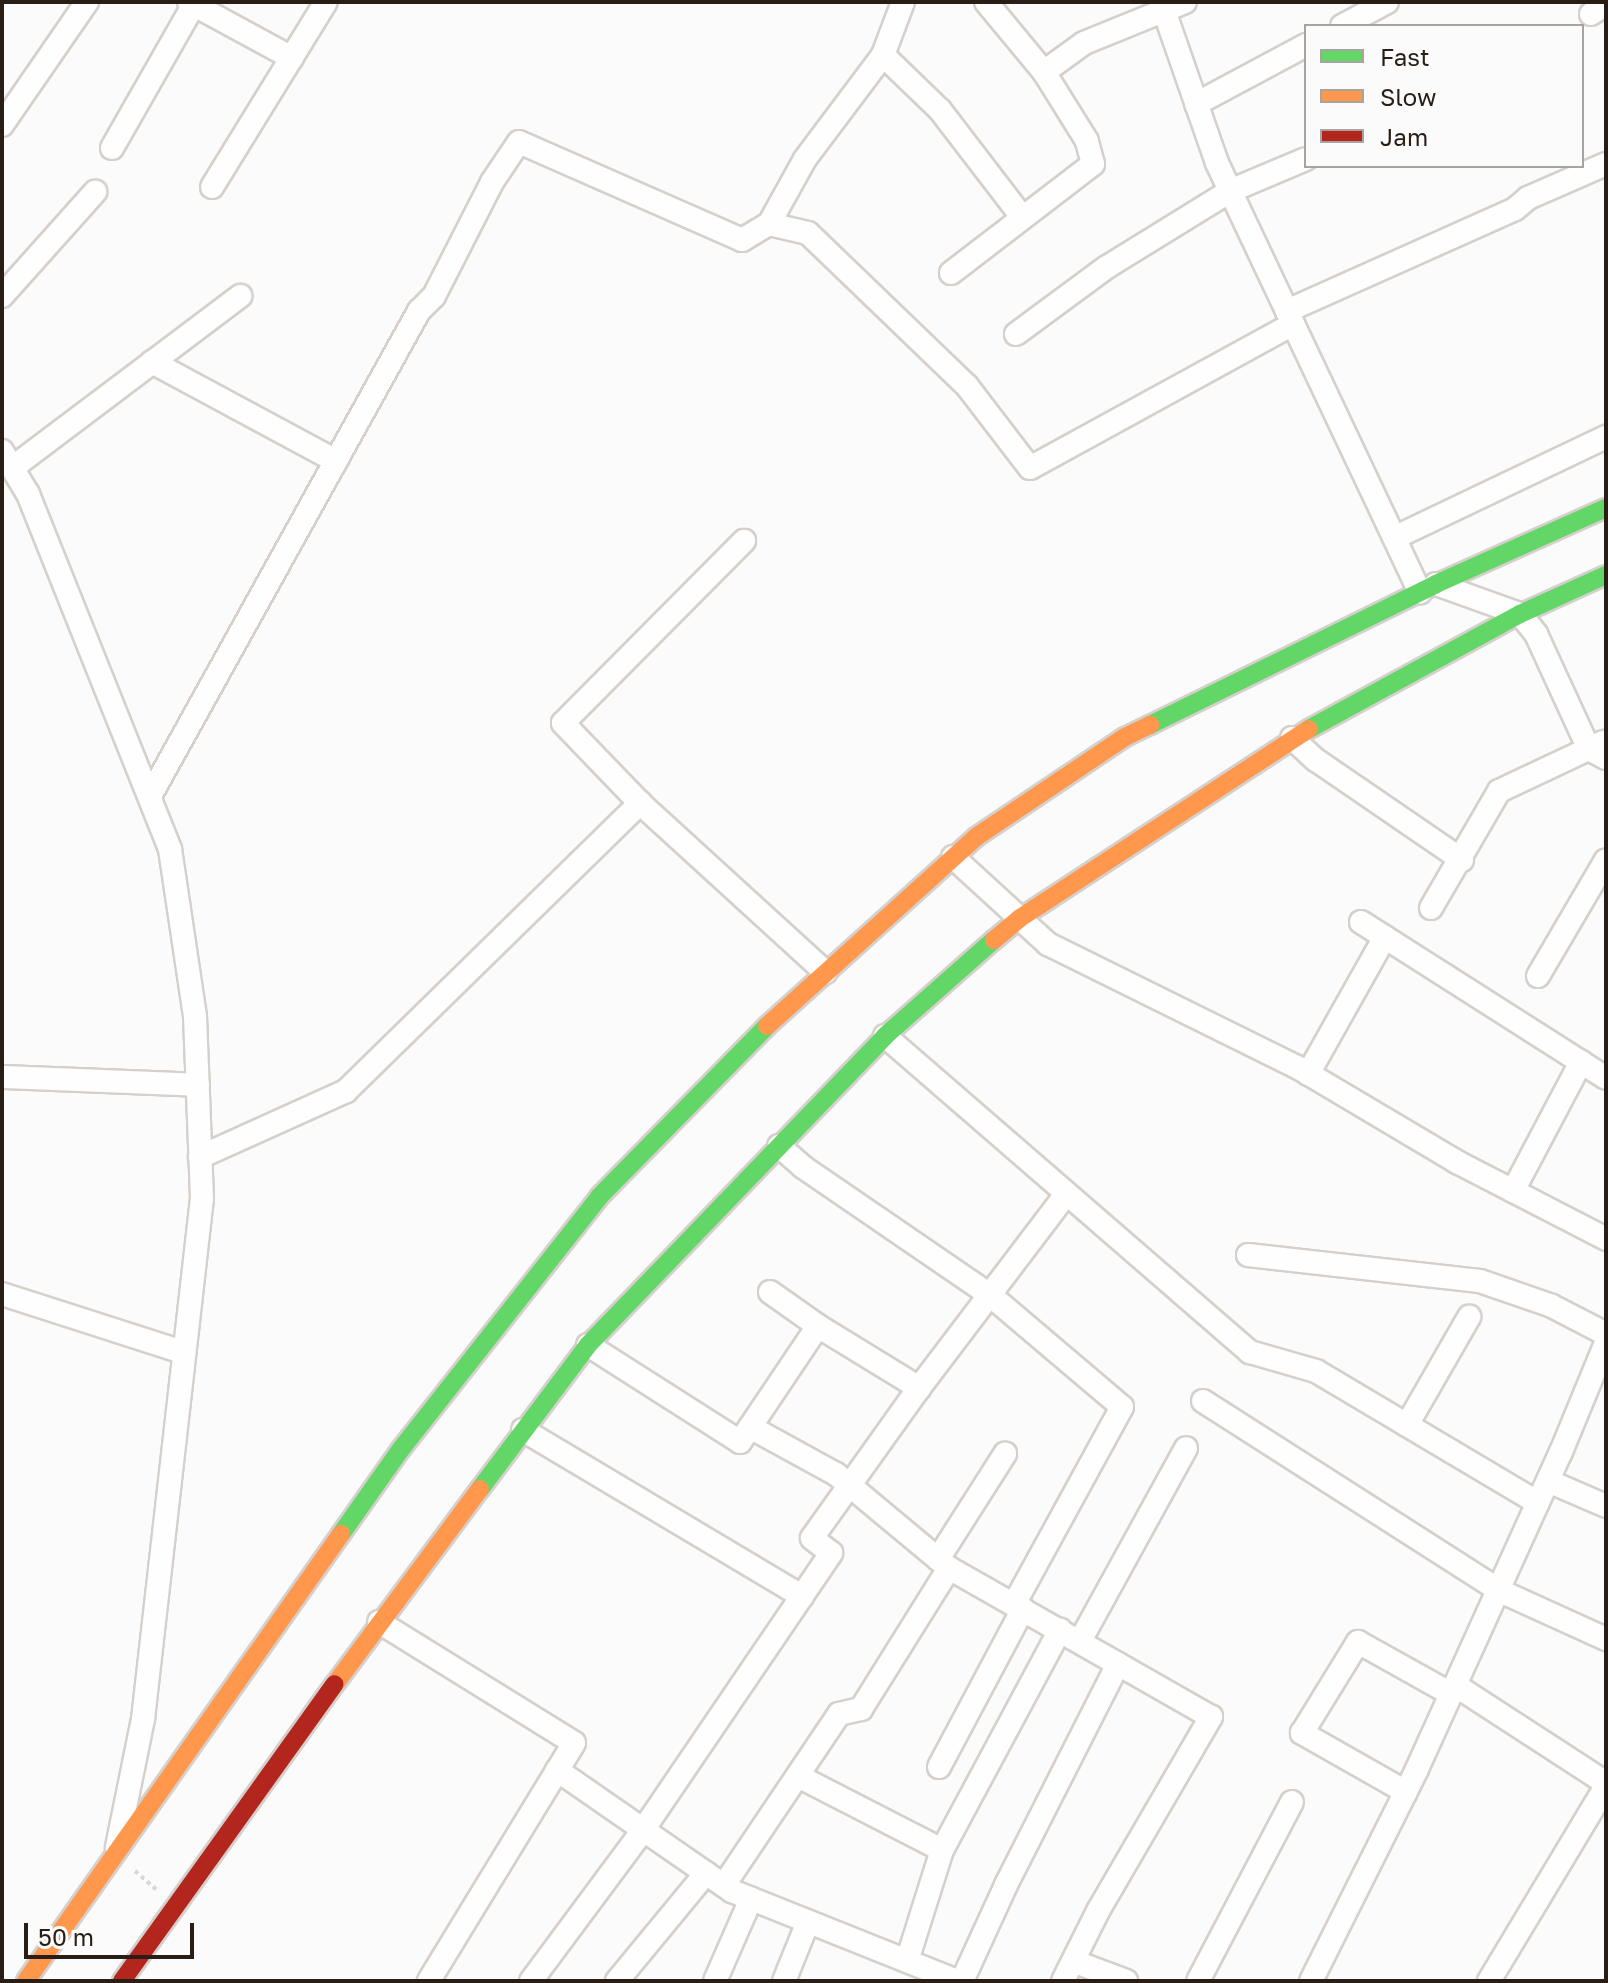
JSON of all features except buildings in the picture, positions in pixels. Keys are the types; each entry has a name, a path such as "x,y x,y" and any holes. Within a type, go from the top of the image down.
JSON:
{"main road":[{"path":"26,1981 401,1449 599,1197 771,1021 976,837 1125,737 1428,588 1606,508"},
{"path":"122,1981 379,1622 588,1345 885,1036 1020,918 1292,738 1520,614 1606,575"}],"street":[{"path":"2,125 87,2"},
{"path":"212,187 326,2"},
{"path":"150,796 419,311 434,296 492,182 519,142 742,240 769,224 805,159 883,55 903,2"},
{"path":"951,273 1093,164 1087,141 1044,72 986,2"},
{"path":"1044,72 1084,43 1162,7 1185,2"},
{"path":"1346,24 1387,2"},
{"path":"112,148 191,3 292,58"},
{"path":"1162,7 1230,191 1396,537 1428,588 1520,614 1536,634 1600,749 1499,791 1462,860 1431,908"},
{"path":"1196,104 1304,46"},
{"path":"883,55 940,110 1022,217"},
{"path":"1016,334 1107,267 1230,191 1304,160"},
{"path":"1293,324 1287,311 1515,209 1528,198 1606,164"},
{"path":"2,296 95,192"},
{"path":"769,224 808,233 967,386 1030,468 1293,324"},
{"path":"116,1854 143,1719 202,1198 195,1016 170,849 40,522 7,460 152,362 240,296"},
{"path":"152,362 336,461"},
{"path":"1396,537 1606,437"},
{"path":"744,541 563,723 640,803 825,972"},
{"path":"1292,738 1316,760 1462,860"},
{"path":"200,1157 346,1091 640,803"},
{"path":"953,857 1048,944 1308,1074 1513,1191 1606,1239"},
{"path":"1538,976 1606,860"},
{"path":"1361,922 1606,1078"},
{"path":"1308,1074 1385,937"},
{"path":"885,1036 1250,1352 1316,1371 1538,1503"},
{"path":"1513,1191 1581,1062"},
{"path":"2,1077 198,1085"},
{"path":"779,1146 803,1167 990,1295 1122,1407 939,1767"},
{"path":"531,1981 643,1830 831,1553 812,1538 919,1388 1066,1194"},
{"path":"1248,1255 1480,1281 1552,1306 1606,1334"},
{"path":"770,1292 818,1326 919,1388"},
{"path":"2,1294 183,1352"},
{"path":"1407,1425 1469,1317"},
{"path":"588,1345 740,1442 818,1326"},
{"path":"1311,1981 1406,1792 1548,1481 1606,1343"},
{"path":"1203,1401 1498,1590 1606,1639"},
{"path":"750,1427 836,1474 944,1564 1211,1717 1068,1971 1126,1981"},
{"path":"523,1430 802,1596"},
{"path":"1080,1641 1186,1448"},
{"path":"617,1981 715,1879 798,1776 839,1714 861,1709 1005,1454"},
{"path":"1548,1481 1606,1506"},
{"path":"379,1622 574,1743 429,1981"},
{"path":"907,1961 942,1850 1060,1630"},
{"path":"1406,1792 1302,1733 1358,1642 1453,1689 1606,1785 1489,1981"},
{"path":"557,1770 715,1879 751,1899 907,1961 929,1976 960,1981 1118,1664"},
{"path":"798,1776 942,1850"},
{"path":"1198,1981 1292,1802"},
{"path":"715,1981 751,1899"},
{"path":"784,1981 808,1922"}],"path":[{"path":"116,1854 177,1907"}],"traffic: fast":[{"path":"1150,725 1436,584 1606,508"},
{"path":"1309,729 1520,614 1606,575"},
{"path":"480,1489 588,1345 885,1036 994,940"},
{"path":"341,1534 401,1449 599,1197 767,1026"}],"traffic: slow":[{"path":"767,1026 976,837 1125,737 1150,725"},
{"path":"994,940 1020,918 1309,729"},
{"path":"335,1684 480,1489"},
{"path":"26,1981 341,1534"}],"traffic: jam":[{"path":"122,1981 335,1684"}]}
